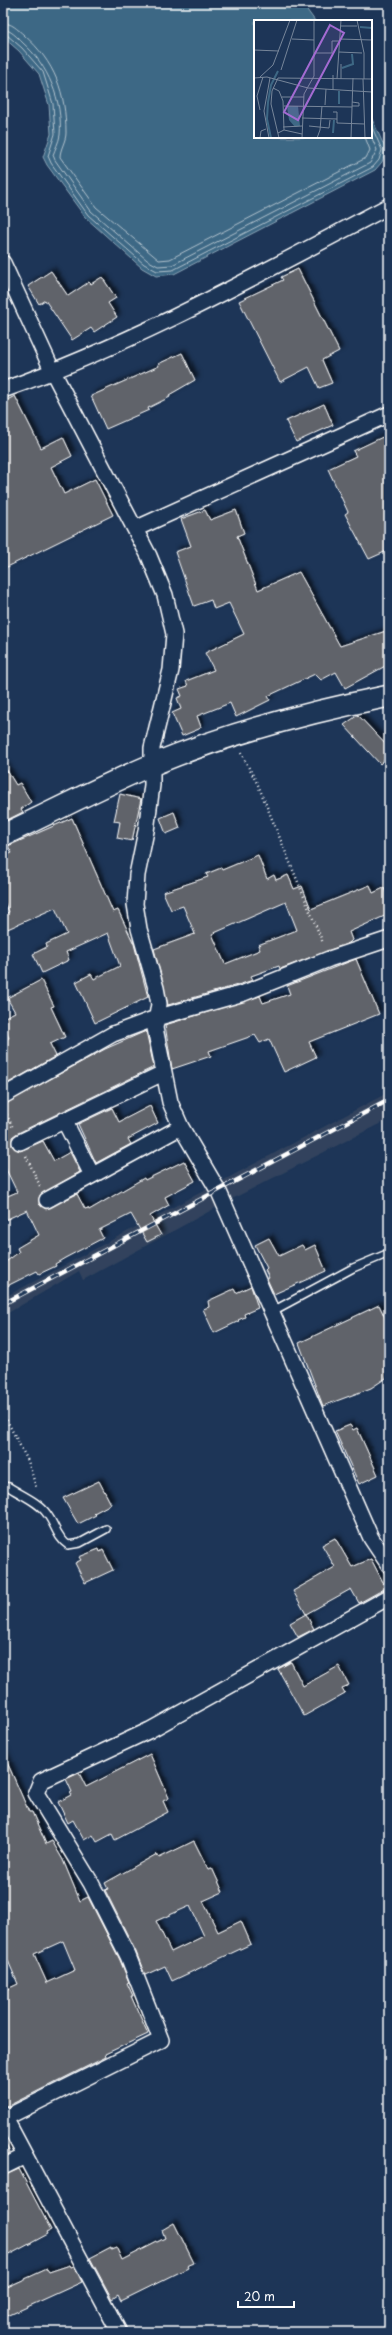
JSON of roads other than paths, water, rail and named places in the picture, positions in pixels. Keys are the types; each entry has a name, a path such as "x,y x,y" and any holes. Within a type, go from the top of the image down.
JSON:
{"street":[{"path":"3,390 53,372 191,310 389,206"},
{"path":"3,263 53,372 149,556 165,595 174,634 171,670 152,748 153,764 146,831 137,875 136,904 139,929 156,988 159,1004 155,1028 163,1074 170,1102 181,1127 219,1192 371,1538 389,1564"},
{"path":"135,530 389,414"},
{"path":"3,835 153,764 231,735 339,706 389,696"},
{"path":"3,1096 113,1034 156,1018 244,993 330,958 389,939"},
{"path":"20,1142 163,1074"},
{"path":"64,1120 92,1175"},
{"path":"47,1200 181,1127"},
{"path":"119,2332 4,2116 161,2040 128,1956 91,1884 36,1793 41,1782 150,1730 389,1598"},
{"path":"3,2167 25,2156"}],"lane":[{"path":"271,1312 352,1268 389,1253"},
{"path":"3,1486 9,1487 40,1507 47,1514 63,1541 68,1545 80,1543 106,1529"}],"water":[{"path":"3,3 302,3 314,20 254,20 254,138 372,138 372,119 386,150 382,162 375,170 174,274 156,276 142,268 85,217 47,165 43,157 51,134 49,105 39,74 19,51 3,37"}],"railway":[{"path":"3,1304 389,1100"}]}
